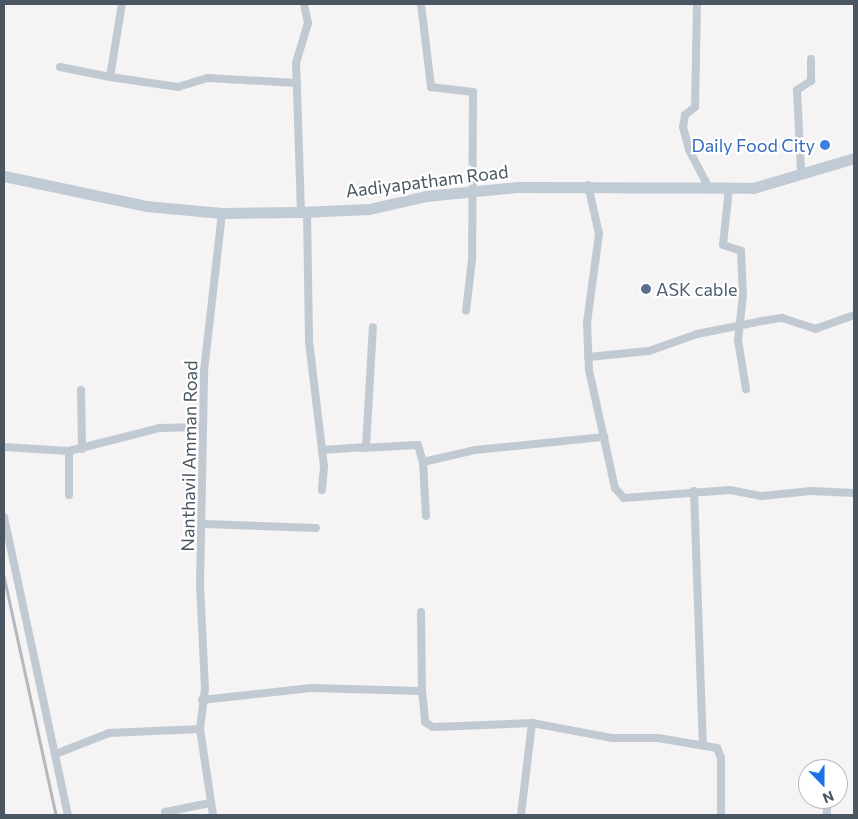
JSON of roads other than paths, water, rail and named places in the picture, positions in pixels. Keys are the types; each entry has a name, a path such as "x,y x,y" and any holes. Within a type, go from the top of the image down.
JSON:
{"street":[{"path":"110,77 122,4"},
{"path":"304,4 308,23 296,63 309,342 322,450 322,490"},
{"path":"421,4 431,87 468,88 473,92 473,190 466,311"},
{"path":"697,4 695,107 685,116 683,128 688,150 709,188"},
{"path":"801,171 797,90 811,81 811,59"},
{"path":"60,67 110,77 178,87 208,78 297,83"},
{"name":"Aadiyapatham Road","path":"4,176 146,206 222,213 304,212 369,209 473,190 588,186 729,188 772,183 801,171 854,158"},
{"path":"588,186 599,234 587,323 588,357 615,488 624,498 694,491 730,490 761,496 811,491 854,494"},
{"path":"729,188 723,245 741,251 739,327 746,389"},
{"name":"Nanthavil Amman Road","path":"213,815 200,728 202,700 203,427 204,371 222,213"},
{"path":"588,357 649,351 739,327 782,318 815,329 854,315"},
{"path":"362,448 366,443 373,327"},
{"path":"81,390 82,449"},
{"path":"4,447 69,451 159,428 203,427"},
{"path":"423,462 475,450 604,438"},
{"path":"322,450 418,445 423,462 426,516"},
{"path":"69,451 69,495"},
{"path":"694,491 703,746"},
{"path":"4,517 58,753 68,815"},
{"path":"203,524 316,528"},
{"path":"421,612 422,691 428,726 532,723 612,738 703,746 720,752 721,815"},
{"path":"202,700 311,688 422,691"},
{"path":"522,815 532,723"},
{"path":"58,753 109,734 200,728"},
{"path":"165,812 210,803"}],"railway":[{"path":"4,576 56,815"}],"place":[{"name":"Daily Food City","path":"825,145"},
{"name":"ASK cable","path":"646,289"}]}
